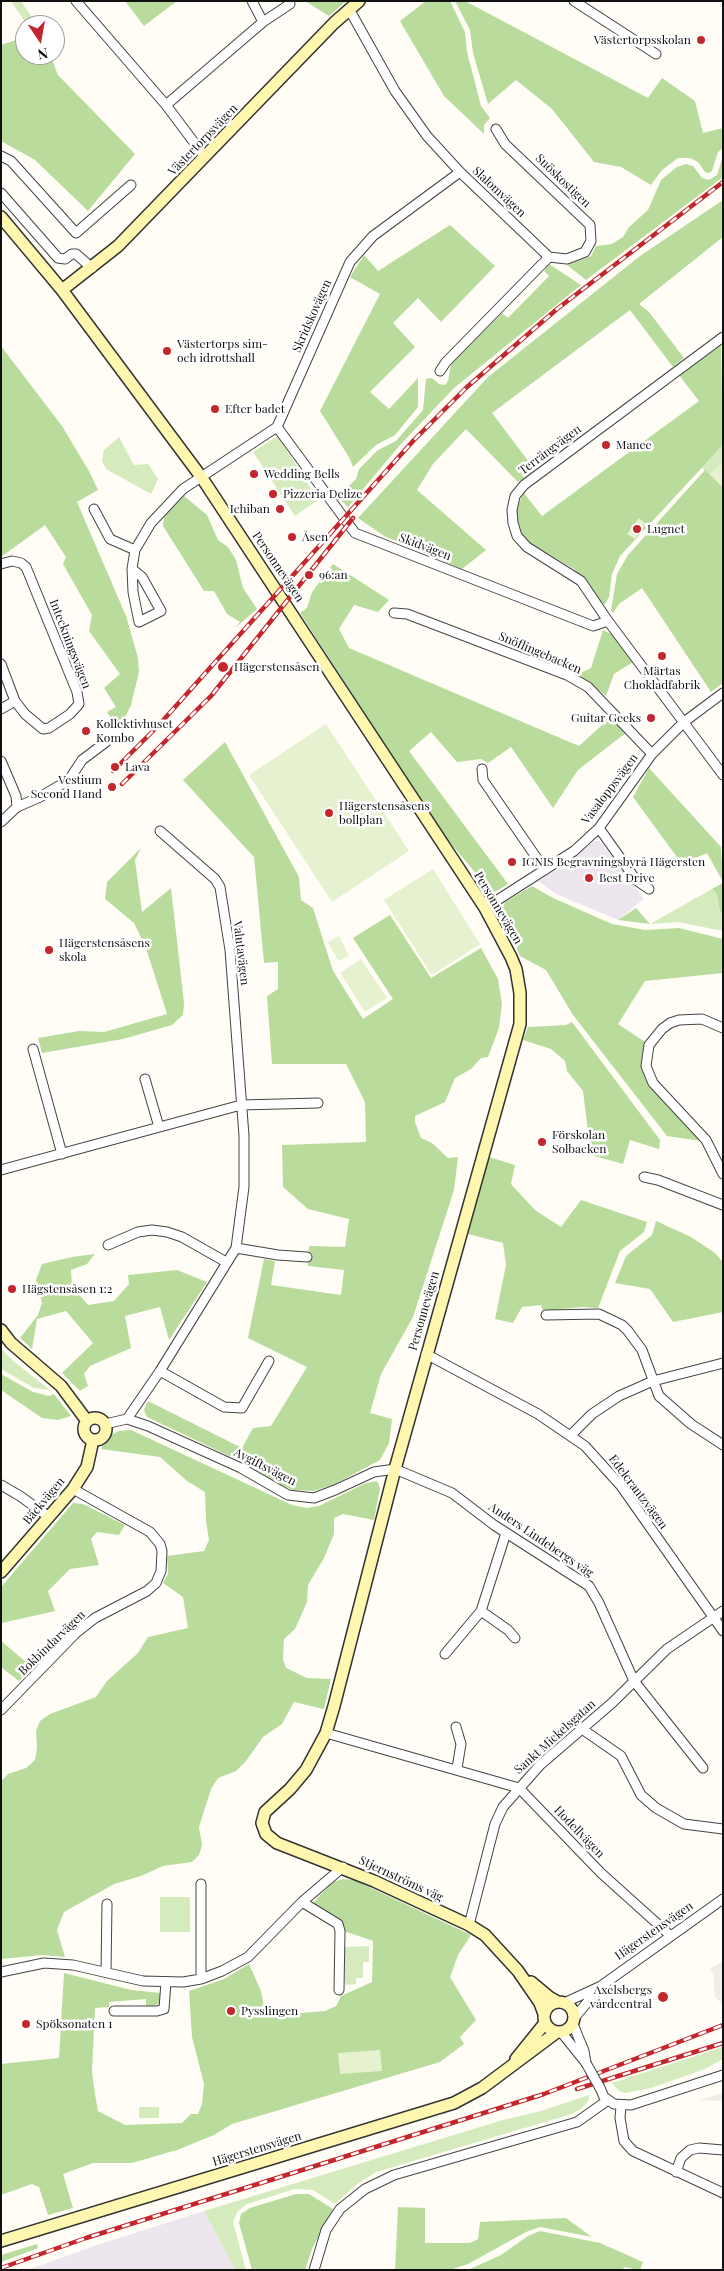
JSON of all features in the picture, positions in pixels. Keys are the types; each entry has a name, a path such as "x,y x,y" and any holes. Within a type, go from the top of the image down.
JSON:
{"street":[{"path":"76,1 166,105 205,157"},
{"path":"252,1 264,22"},
{"name":"Västertorpsvägen","path":"62,290 118,246 358,1"},
{"path":"574,1 656,54"},
{"path":"166,105 264,22 290,4"},
{"name":"Slalomvägen","path":"349,9 395,91 427,136 460,172 550,257"},
{"name":"Snöskostigen","path":"496,129 505,144 590,225 591,242 585,252 567,259 550,257"},
{"path":"1,156 11,161 76,233 131,185"},
{"name":"Skridskovägen","path":"277,427 350,262 373,236 460,172"},
{"path":"1,194 58,258 65,259 72,254 76,254 92,268"},
{"name":"Personnevägen","path":"1,217 62,290 202,478 485,908 516,969 520,994 520,1024 394,1470 326,1733 299,1780 265,1812 262,1828"},
{"path":"440,372 446,362 550,257"},
{"name":"Terrängvägen","path":"723,336 524,485 515,496 512,510 517,536 526,547 581,581 608,622 723,775"},
{"path":"132,569 142,577 161,611 139,622 133,592 132,569 136,550 151,523 183,489 277,427"},
{"name":"Skidvägen","path":"277,427 355,533 593,626 608,622"},
{"path":"94,509 110,539 136,550"},
{"name":"Inteckningsvägen","path":"1,564 12,561 21,563 26,567 79,704 70,714 49,728 38,728 15,701 1,664"},
{"name":"Snöflingebacken","path":"394,613 407,614 567,675 588,687 652,754"},
{"name":"Vasaloppsvägen","path":"485,908 574,850 599,828 652,754 684,722 723,693"},
{"path":"1,709 15,701"},
{"path":"1,822 17,808 69,780 82,760 106,742"},
{"path":"1,761 16,796 17,808"},
{"path":"482,769 484,780 545,870"},
{"path":"599,828 636,880 650,889"},
{"name":"Valutavägen","path":"127,1419 160,1371 236,1248 246,1167 230,950 220,887 215,879 160,831"},
{"path":"723,1028 702,1019 679,1020 670,1024 658,1032 649,1045 646,1066 653,1082 660,1091 706,1140 723,1174"},
{"path":"33,1050 62,1154"},
{"path":"145,1079 160,1127"},
{"path":"1,1170 242,1105 318,1103"},
{"path":"644,1177 658,1180 723,1205"},
{"path":"108,1245 138,1232 152,1230 166,1232 182,1237 226,1262"},
{"path":"236,1248 278,1255 307,1257"},
{"path":"546,1315 599,1314 613,1320 628,1331 646,1359 658,1396 676,1413 723,1445"},
{"path":"1,1330 11,1343 61,1386 87,1421"},
{"name":"Edelcrantzvägen","path":"426,1354 531,1410 571,1435 609,1470 723,1631"},
{"path":"160,1371 224,1407 242,1408 269,1360"},
{"path":"571,1435 601,1407 653,1381 723,1363"},
{"path":"87,1421 96,1418 105,1424 127,1419"},
{"name":"Avgiftsvägen","path":"127,1419 148,1426 241,1468 288,1495 314,1498 374,1472 394,1470"},
{"path":"87,1421 84,1430 86,1436 92,1440 102,1437 106,1431 105,1424"},
{"name":"Bäckvägen","path":"1,1572 73,1489 87,1467 92,1440"},
{"name":"Anders Lindebergs väg","path":"394,1470 452,1493 506,1533 589,1586 599,1603 634,1681 703,1768"},
{"path":"1,1485 49,1517"},
{"name":"Bokbindarvägen","path":"1,1710 76,1633 95,1618 147,1592 156,1583 161,1571 162,1551 160,1544 150,1532 73,1489"},
{"path":"445,1654 481,1611 506,1533"},
{"path":"481,1611 508,1630 515,1638"},
{"name":"Sankt Mickelsgatan","path":"470,1925 497,1816 519,1788 540,1765 582,1729 667,1649 723,1611"},
{"path":"456,1727 461,1744 456,1768"},
{"path":"582,1729 621,1756 641,1795 652,1804 684,1824 723,1829"},
{"name":"Hodellvägen","path":"326,1733 456,1768 519,1788 600,1873 671,1936"},
{"name":"Stjernströms väg","path":"262,1828 277,1843 343,1867 470,1925 494,1943 518,1972 536,1996 545,2019"},
{"path":"1,1972 44,1964 73,1965 143,1981 166,1982 201,1979 222,1971 248,1957 302,1902 343,1867"},
{"path":"201,1884 201,1979"},
{"name":"Hägerstensvägen","path":"561,2002 601,1986 723,1899"},
{"path":"302,1902 338,1924 340,1931 339,1990"},
{"path":"106,1972 107,1904"},
{"name":"Stjernströms väg","path":"518,1972 549,1998 561,2002"},
{"path":"114,2011 158,2011 164,2009 166,1982"},
{"name":"Hägerstensvägen","path":"574,2021 601,1986"},
{"path":"574,2021 569,2030 559,2032 550,2029 545,2019 549,2006 561,2002 572,2009 586,2063"},
{"name":"Hägerstensvägen","path":"512,2064 545,2019"},
{"path":"559,2032 586,2063 608,2100 621,2106 631,2105 723,2075"},
{"name":"Hägerstensvägen","path":"1,2241 433,2110 474,2094 512,2064 527,2056 559,2032"},
{"path":"314,2270 326,2230 340,2209 365,2189 394,2174 577,2122 608,2100"},
{"path":"621,2106 620,2118 624,2140 633,2152 723,2193"},
{"path":"676,2172 682,2158 690,2150 699,2148 723,2150"}],"shaded area":[{"path":"594,841 600,841 644,899 618,920 556,894 538,881 571,861"},
{"path":"723,1961 723,2005 715,1997 713,1974 710,1969"},
{"path":"723,2093 723,2101 699,2100"},
{"path":"204,2211 235,2270 27,2270 100,2244"}],"green space":[{"path":"11,1 21,1 30,15 20,15"},
{"path":"125,1 177,1 144,26"},
{"path":"305,1 346,1 329,16"},
{"path":"426,1 450,1 465,32 467,52 481,106 490,118 484,125 484,134 444,96 400,21"},
{"path":"455,1 465,1 648,98 662,78 695,101 703,133 723,128 723,148 718,152 712,171 709,173 705,172 698,162 690,158 678,158 662,170 651,185 621,167 594,162 552,109 516,80 488,104 473,53 470,30"},
{"path":"15,40 15,65 54,65 58,75 135,154 88,211 35,160 1,141 1,45"},
{"path":"723,156 723,177 586,280 567,265 591,256 596,246 612,244 623,237 629,227 648,210 661,180 677,167 686,164 693,166 702,178 709,180 717,175"},
{"path":"723,200 723,237 639,304 649,312 684,358 673,367 630,310 492,413 535,470 518,482 466,429 433,464 417,490 486,550 462,569 384,536 358,518 488,377 640,256"},
{"path":"450,225 495,266 441,322 418,298 393,323 415,347 370,392 389,409 418,378 418,407 395,435 376,445 353,467 320,411 380,294 350,277 364,255 378,271"},
{"path":"549,264 581,285 454,388 400,445 348,507 338,497 356,479 359,469 378,450 396,441 423,410 426,379 432,378 439,384 445,385 448,381 451,364 502,313 508,318 549,276 544,271"},
{"path":"721,342 723,445 620,556 612,574 609,597 605,604 603,604 574,569 530,543 524,537 519,529 516,515 517,506 524,493 542,516 699,401 679,375"},
{"path":"1,346 62,426 98,490 77,502 126,616 138,658 139,672 131,705 123,721 116,727 107,712 116,707 104,688 120,674 89,631 92,615 63,564 66,557 45,525 1,557"},
{"path":"278,436 318,500 295,516 253,452"},
{"path":"119,437 134,465 148,464 158,479 151,494 106,469 102,461 104,450"},
{"path":"723,445 723,488 702,468"},
{"path":"723,462 723,487 710,474"},
{"path":"705,470 723,488 723,683 711,692 642,588 619,604 613,613 611,610 617,574 628,555"},
{"path":"184,496 207,515 218,540 228,547 236,560 243,588 257,609 235,628 240,622 227,614 214,591 204,591 163,526 164,517"},
{"name":"Lugnet","path":"639,518 646,524 635,539 627,534"},
{"path":"333,564 389,600 378,612 354,605 339,629 349,648 579,746 611,717 627,732 578,770 553,808 511,747 488,763 481,759 457,762 431,732 409,751 508,884 495,892 488,888 443,834 300,613 307,608 312,592"},
{"path":"603,630 611,634 633,662 614,674 606,696 576,675 591,668"},
{"name":"Hägerstensåsens bollplan","path":"326,724 409,851 332,902 249,775"},
{"path":"225,742 299,877 301,900 313,908 333,971 363,1019 393,999 353,938 390,915 431,978 481,948 498,979 502,1004 499,1028 488,1057 481,1058 471,1069 455,1078 445,1102 415,1116 415,1122 421,1138 432,1143 448,1158 458,1157 454,1190 413,1317 381,1374 370,1413 392,1419 389,1443 380,1460 333,1485 313,1491 293,1490 278,1484 244,1463 147,1417 144,1410 148,1401 242,1448 253,1428 271,1426 307,1367 248,1338 264,1259 275,1261 271,1285 341,1295 344,1270 308,1266 309,1246 345,1247 349,1219 308,1209 283,1187 282,1145 366,1142 365,1102 346,1064 272,1064 267,996 278,989 278,962 264,963 254,857 183,780"},
{"path":"649,768 721,847 723,882 707,853 682,864 633,797"},
{"path":"141,848 135,860 142,912 171,888 184,1003 183,1015 172,1025 123,1039 42,1053 38,1038 79,1031 104,1032 167,1014 146,948 134,923 105,899 107,882"},
{"path":"433,869 480,944 432,975 384,900"},
{"path":"723,883 723,915 720,912 717,894 712,889"},
{"path":"532,886 553,898 612,924 645,930 679,928 723,939 723,973 645,981 618,1024 645,1042 642,1056 643,1067 701,1141 667,1136 573,1015 546,970 520,956 502,913 505,902"},
{"path":"712,889 717,894 720,912 723,915 723,931 678,922 650,924"},
{"path":"636,908 650,924 618,920"},
{"path":"339,936 349,956 338,961 328,942"},
{"path":"361,959 387,998 365,1012 340,973"},
{"path":"572,1022 660,1140 659,1149 630,1140 623,1164 591,1155 583,1091 567,1071 565,1061 551,1049 523,1040 528,1027 566,1025"},
{"path":"489,1157 515,1165 511,1184 535,1210 561,1227 581,1200 647,1222 644,1232 620,1251 598,1308 582,1307 543,1311 541,1305 522,1307 513,1323 495,1319 506,1265 503,1243 468,1234"},
{"path":"656,1221 691,1237 715,1253 723,1262 723,1312 673,1322 650,1289 615,1283 626,1256 652,1235"},
{"path":"95,1254 87,1264 71,1270 72,1286 88,1305 114,1301 129,1284 128,1275 177,1270 207,1282 169,1340 160,1307 125,1316 131,1348 90,1366 84,1374 88,1386 80,1391 62,1373 93,1343 66,1311 37,1319 32,1349 20,1338 38,1315 42,1303 36,1280 42,1264"},
{"path":"1,1348 12,1360 50,1390 34,1388 1,1369"},
{"path":"1,1374 33,1392 49,1396 54,1394 71,1416 58,1420 42,1418 1,1390"},
{"path":"131,1430 292,1505 307,1508 319,1506 366,1483 377,1481 380,1488 374,1520 343,1514 334,1518 334,1534 324,1558 308,1585 307,1602 295,1629 284,1639 283,1659 286,1668 307,1678 331,1679 324,1709 294,1702 282,1724 263,1737 246,1761 236,1771 218,1778 211,1789 199,1827 202,1845 199,1855 192,1862 163,1866 141,1876 114,1884 64,1912 57,1930 65,1957 43,1955 1,1959 1,1781 8,1774 26,1768 35,1760 37,1748 36,1731 40,1721 50,1714 96,1697 107,1681 138,1653 148,1637 188,1628 183,1597 163,1583 168,1574 167,1556 204,1551 209,1540 205,1492 187,1481 160,1457 101,1449 105,1438 119,1431"},
{"path":"73,1503 83,1504 125,1525 119,1535 97,1532 91,1539 99,1565 70,1569 48,1591 55,1611 2,1623 1,1625 1,1587"},
{"path":"1,1641 32,1667 19,1681 1,1667"},
{"path":"343,1879 354,1880 471,1935 458,1955 450,1977 476,2020 460,2037 464,2044 440,2062 232,2124 214,2135 177,2150 132,2163 93,2163 63,2174 73,2208 48,2215 39,2187 32,2184 1,2195 1,2064 59,2058 64,1973 131,1990 161,1993 161,2002 154,2006 146,2006 146,1999 109,2002 109,2007 95,2008 92,2072 95,2094 98,2111 125,2125 182,2123 191,2114 198,2114 202,2104 204,2084 192,2037 189,1991 224,1979 249,1964 261,1991 264,2006 291,2014 325,2011 336,2006 341,1996 372,1982 373,1941 344,1931 312,1904 333,1882"},
{"path":"160,1897 190,1897 190,1932 160,1932"},
{"path":"369,1946 369,1962 363,1962 363,1978 356,1978 356,1984 345,1985 344,1947"},
{"path":"723,2047 723,2059 705,2069 651,2088 625,2093 619,2091 612,2083"},
{"path":"380,2050 382,2071 340,2074 338,2053"},
{"path":"589,2095 589,2100 582,2108 572,2114 376,2172 356,2185 335,2204 313,2190 295,2189 247,2204 237,2212 233,2222 246,2270 235,2270 204,2211 503,2120 541,2111"},
{"path":"139,2107 159,2107 159,2118 139,2118"},
{"path":"296,2194 309,2194 333,2209 312,2249 305,2270 252,2270 239,2223 241,2214 250,2208"},
{"path":"398,2207 425,2208 425,2243 470,2243 478,2239 480,2222 566,2218 592,2237 540,2227 526,2232 468,2264 450,2270 395,2270"},
{"path":"540,2231 600,2243 643,2262 640,2270 624,2267 623,2270 468,2270 501,2255 528,2236"},
{"path":"37,2244 38,2248 1,2262 1,2255"}],"railway":[{"path":"113,771 158,726 414,440 467,387 557,309 723,182"},
{"path":"122,784 211,696 353,518"},
{"path":"1,2268 86,2238 544,2094 723,2025"},
{"path":"577,2089 723,2043"}],"place":[{"name":"Västertorpsskolan","path":"701,40"},
{"name":"Västertorps sim- och idrottshall","path":"167,351"},
{"name":"Efter badet","path":"215,409"},
{"name":"Manee","path":"606,445"},
{"name":"Wedding Bells","path":"254,474"},
{"name":"Pizzeria Delize","path":"273,494"},
{"name":"Ichiban","path":"280,509"},
{"name":"Lugnet","path":"637,529"},
{"name":"Åsen","path":"292,537"},
{"name":"96:an","path":"309,575"},
{"name":"Märtas Chokladfabrik","path":"662,656"},
{"name":"Hägerstensåsen","path":"223,667"},
{"name":"Guitar Geeks","path":"651,718"},
{"name":"Kollektivhuset Kombo","path":"86,731"},
{"name":"Lava","path":"115,767"},
{"name":"Vestium Second Hand","path":"112,787"},
{"name":"Hägerstensåsens bollplan","path":"329,813"},
{"name":"IGNIS Begravningsbyrå Hägersten","path":"512,862"},
{"name":"Best Drive","path":"589,878"},
{"name":"Hägerstensåsens skola","path":"49,950"},
{"name":"Förskolan Solbacken","path":"542,1142"},
{"name":"Hägstensåsen 1:2","path":"12,1289"},
{"name":"Axelsbergs vårdcentral","path":"663,1997"},
{"name":"Pysslingen","path":"231,2011"},
{"name":"Spöksonaten 1","path":"26,2024"}]}
